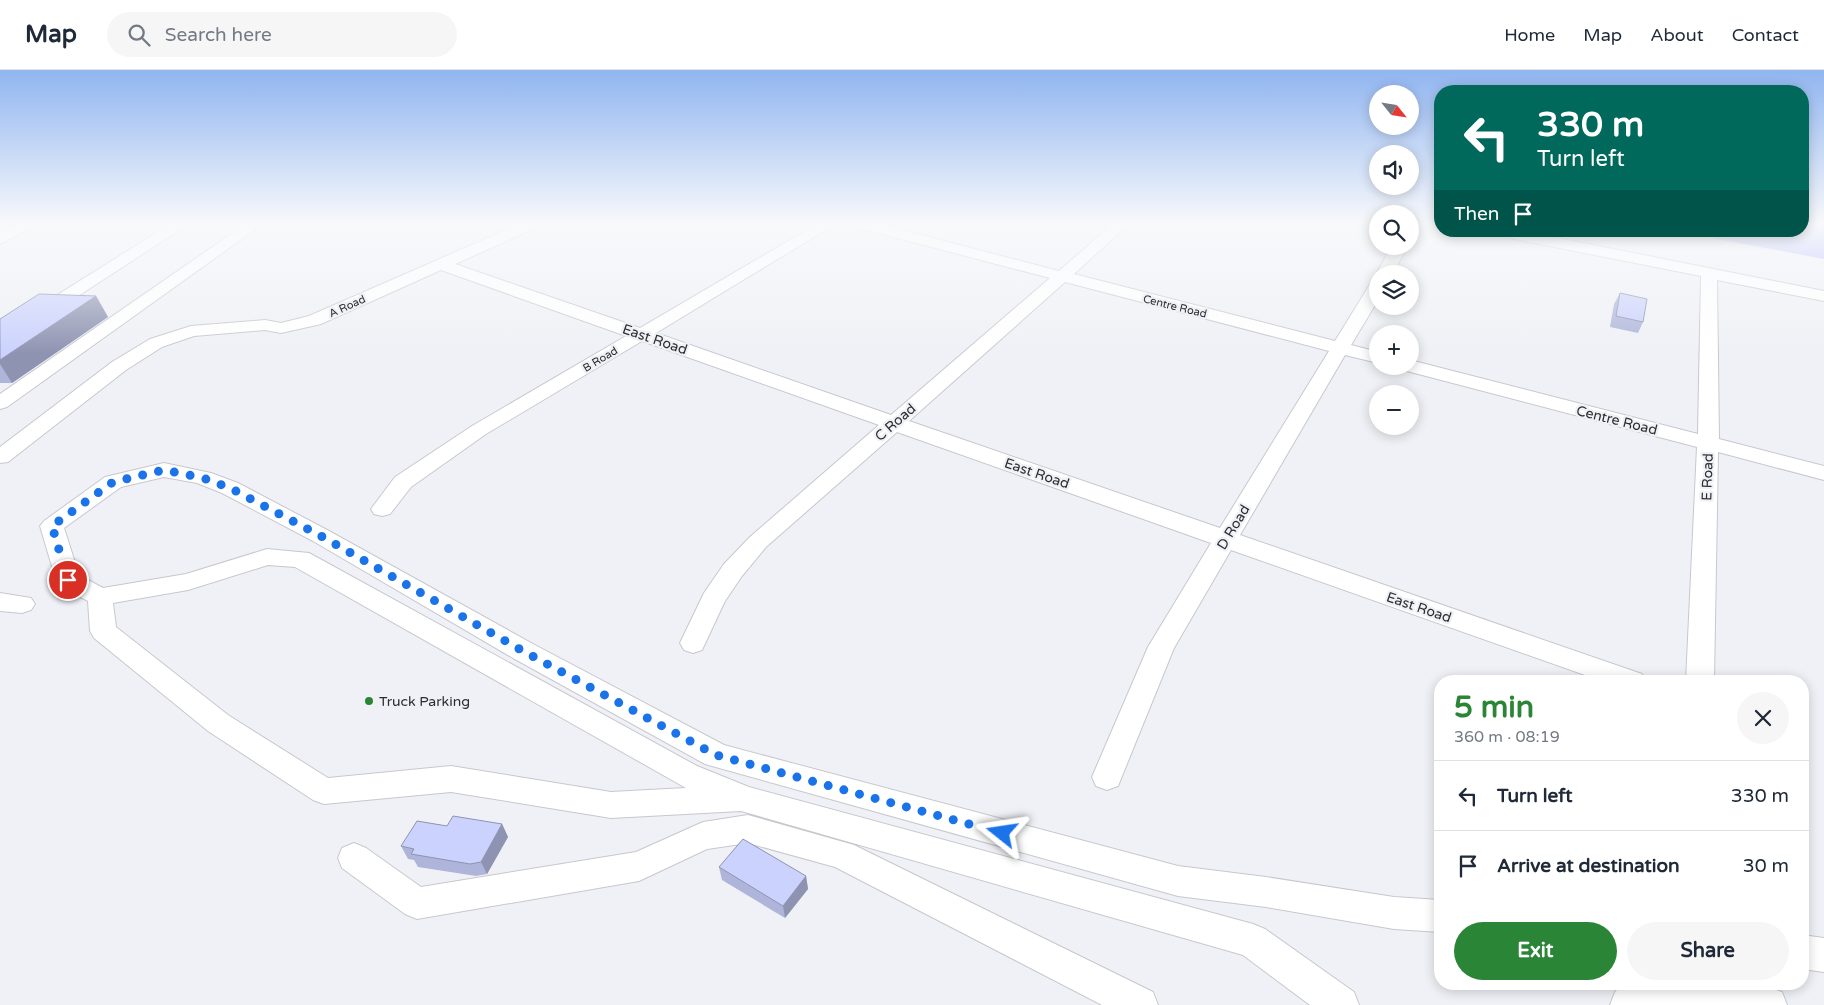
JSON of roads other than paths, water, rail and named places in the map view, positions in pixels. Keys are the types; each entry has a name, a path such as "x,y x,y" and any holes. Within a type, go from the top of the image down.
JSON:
{"lane":[{"path":"0,339 114,267"},
{"path":"0,403 195,267"},
{"name":"A Road","path":"0,457 119,366 156,343 190,331 266,325 280,328 315,320 438,267"},
{"name":"East Road","path":"447,267 1615,675"},
{"name":"B Road","path":"382,509 403,482 439,456 757,267"},
{"name":"Centre Road","path":"1026,267 1369,356"},
{"name":"C Road","path":"693,643 713,599 735,568 758,542 1073,267"},
{"path":"1677,267 1824,296"},
{"name":"E Road","path":"1700,675 1708,443 1709,273"},
{"name":"D Road","path":"1106,778 1161,647 1369,300"},
{"name":"Centre Road","path":"1419,368 1824,473"},
{"path":"1341,1005 1253,941 744,799 686,775 300,559 267,557 188,582 100,596 68,580 52,526 113,482 164,470 203,478 230,488 321,536 523,651 716,755 1178,881 1266,892 1394,913 1434,916"},
{"path":"100,596 103,631 218,723 324,791 451,779 611,805 744,799"},
{"path":"354,858 417,903 639,866 703,836 748,829 842,855 1140,1005"},
{"path":"1809,953 1824,955"},
{"path":"1628,1005 1640,991 1717,992 1769,1005"}],"place":[{"name":"Truck Parking","path":"369,701"}]}
